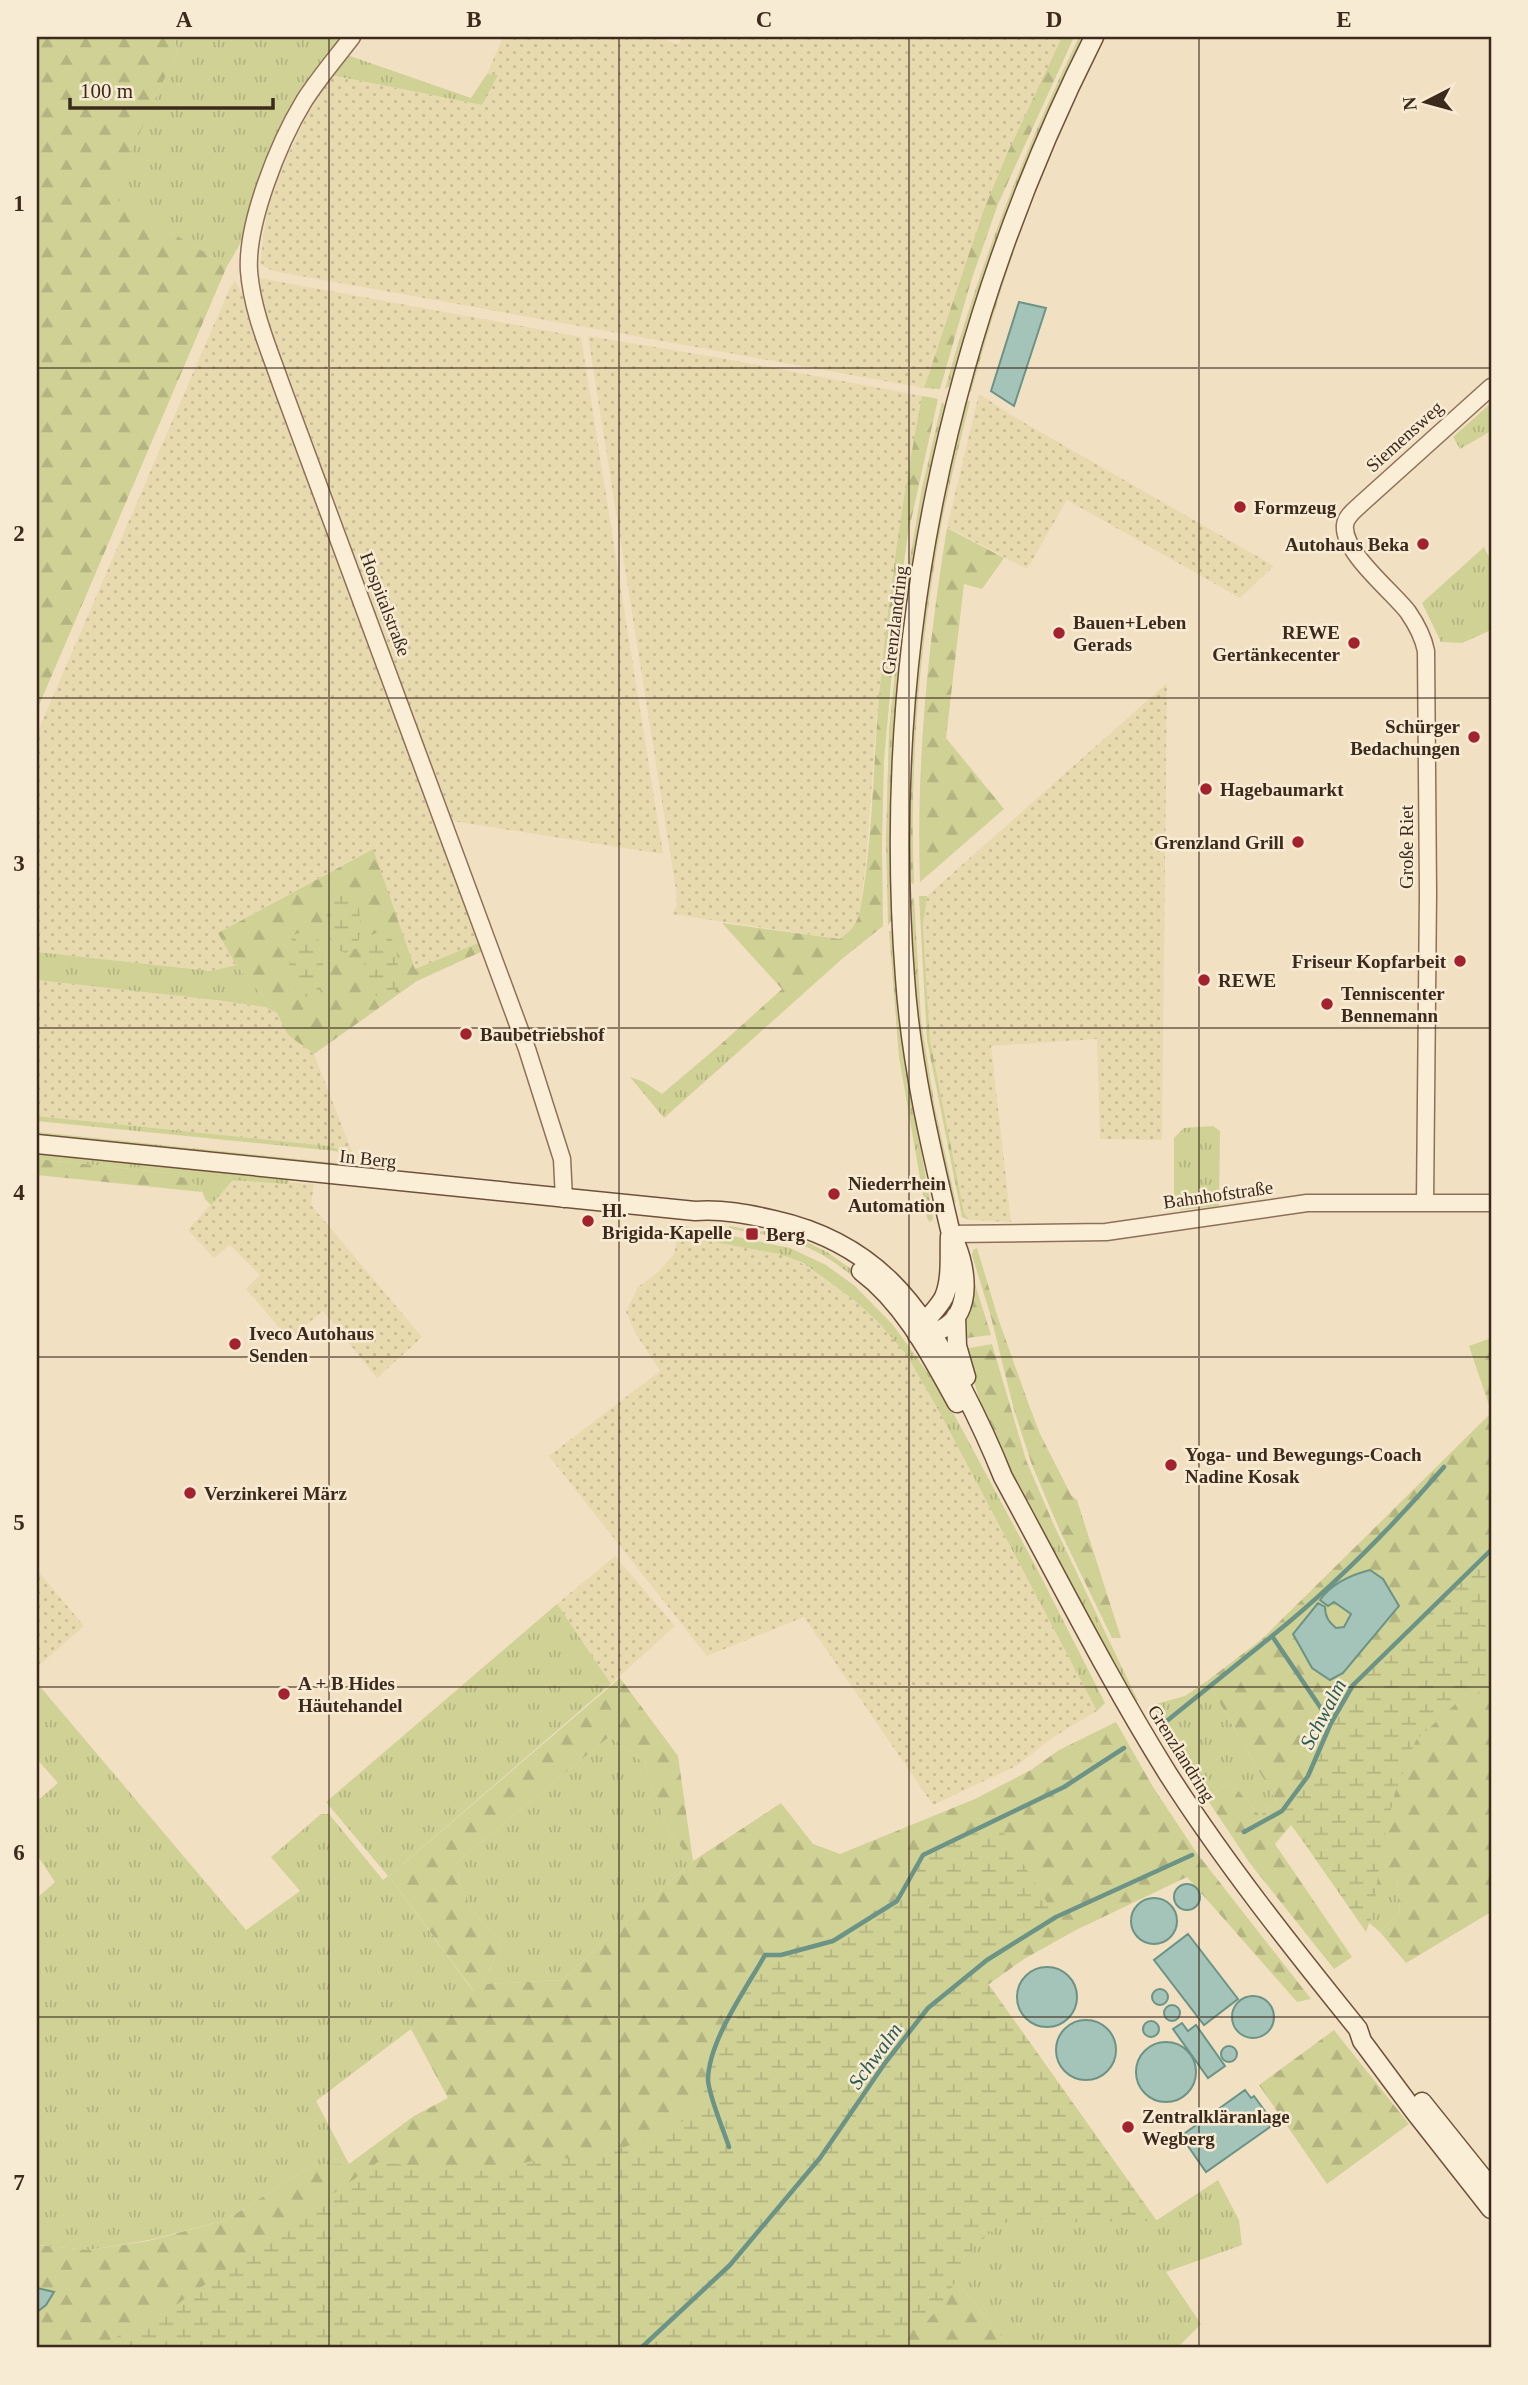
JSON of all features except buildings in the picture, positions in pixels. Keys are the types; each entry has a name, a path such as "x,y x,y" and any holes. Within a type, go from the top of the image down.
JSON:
{"main road":[{"name":"Grenzlandring","path":"925,1329 947,1289 951,1234 914,1064 905,979 900,808 904,729 917,593 944,446 980,314 1031,171 1094,37"},
{"name":"In Berg","path":"37,1143 564,1199 756,1215 803,1226 845,1245 882,1273 909,1300 925,1329"},
{"name":"Grenzlandring","path":"951,1234 958,1247 965,1274 963,1296 956,1316 957,1346 977,1417"},
{"path":"925,1329 950,1324 956,1316"},
{"name":"Grenzlandring","path":"925,1329 977,1417 1003,1477 1167,1773 1253,1898 1358,2029 1362,2041 1491,2209"},
{"name":"Grenzlandring","path":"925,1329 991,1462 1003,1477"},
{"name":"Grenzlandring","path":"1358,2029 1366,2033 1491,2188"}],"street":[{"name":"Hospitalstraße","path":"352,37 304,101 272,170 259,204 249,243 252,290 281,384 527,1049 562,1159 564,1199"},
{"name":"Siemensweg","path":"1347,518 1491,387"},
{"name":"Große Riet","path":"1347,518 1344,528 1351,547 1407,610 1418,627 1426,651 1425,1203"},
{"name":"Bahnhofstraße","path":"951,1234 1106,1232 1307,1203 1491,1203"}],"shaded area":[{"path":"503,37 660,37 678,45 682,37 1062,37 983,212 924,388 273,271 260,264 267,208 278,177 310,108 331,75 482,105 497,75 487,74"},
{"path":"259,278 581,337 663,854 446,820 264,316"},
{"path":"235,281 245,298 285,420 483,941 415,969 372,849 218,933 236,965 211,971 37,952 37,733"},
{"path":"588,336 922,396 893,570 861,905 855,928 840,939 672,914 677,905 676,890"},
{"path":"979,394 1274,566 1240,598 1067,500 1027,569 947,527"},
{"path":"1167,683 1162,1140 1100,1139 1097,1039 991,1046 1011,1222 969,1220 964,1214 930,1040 923,926 927,896"},
{"path":"37,980 224,1001 265,1007 277,1013 288,1035 314,1054 354,1157 328,1146 37,1116"},
{"path":"232,1180 314,1184 311,1205 422,1337 377,1378 323,1311 289,1339 246,1289 260,1275 230,1245 214,1258 188,1230"},
{"path":"674,1229 719,1243 779,1254 803,1264 854,1300 906,1354 940,1413 1097,1711 1055,1736 1016,1766 933,1805 804,1617 707,1656 549,1456 660,1371 636,1334 626,1312 638,1287 658,1272 674,1254"},
{"path":"615,1556 675,1626 611,1684 557,1604"},
{"path":"37,1570 84,1626 37,1667"}],"green space":[{"path":"37,37 175,37 177,51 111,196 227,266 37,710"},
{"path":"175,37 340,37 285,129 243,237 227,266 110,196 177,51"},
{"path":"1062,37 1074,37 998,204 971,281 940,389 924,388 983,212"},
{"path":"1079,37 1087,37 1010,207 978,294 953,384 945,389 1004,210"},
{"path":"1102,37 1106,37 1064,122 1028,210 971,392 966,387 1022,215"},
{"path":"347,55 471,98 487,74 498,75 482,105 331,75"},
{"path":"922,396 938,399 908,534 898,604 884,761 883,926 737,1053 721,1044 782,989 722,923 840,939 855,925 858,916 868,854 887,621 902,509"},
{"path":"964,401 970,401 941,526 922,659 913,794 914,884 909,882 907,861 913,698 930,555"},
{"path":"942,402 946,406 918,544 899,685 893,779 894,917 888,925 886,839 889,730 902,606 922,488"},
{"path":"1491,403 1491,431 1460,449 1453,437"},
{"path":"947,528 1004,558 982,589 964,584 946,738 1004,809 920,882 920,793 925,704"},
{"path":"1484,547 1491,561 1491,630 1462,643 1441,642 1422,603"},
{"path":"373,849 415,969 483,941 485,950 417,981 314,1054 288,1035 277,1013 236,965 218,933"},
{"path":"346,885 358,898 361,929 357,948 345,953 334,948 326,921 330,891"},
{"path":"919,896 927,896 923,926 930,1040 964,1213 969,1220 962,1217 927,1040"},
{"path":"914,897 921,1020 935,1108 956,1203 952,1200 926,1084 915,1016 908,905"},
{"path":"309,930 321,943 324,974 320,993 307,997 297,993 289,966 293,935"},
{"path":"384,931 396,944 399,975 395,994 382,998 371,994 364,967 367,936"},
{"path":"889,931 894,935 910,1087 933,1219 930,1222 927,1218 899,1057"},
{"path":"37,952 211,971 236,965 277,1013 265,1007 224,1001 37,980"},
{"path":"721,1044 737,1053 664,1118 630,1077 644,1082 662,1094"},
{"path":"37,1116 328,1146 354,1157 335,1151 37,1121"},
{"path":"1213,1126 1220,1131 1219,1206 1181,1210 1174,1206 1174,1138 1184,1128"},
{"path":"37,1132 337,1163 349,1168 37,1137"},
{"path":"37,1150 289,1177 288,1184 233,1180 211,1205 202,1191 168,1173 37,1159"},
{"path":"37,1159 168,1173 191,1180 202,1192 37,1175"},
{"path":"675,1224 790,1248 826,1265 855,1286 893,1325 942,1392 1036,1567 1105,1703 1097,1711 940,1413 906,1354 854,1300 803,1263 779,1254 719,1243 674,1229"},
{"path":"730,1226 780,1232 827,1252 868,1281 897,1320 863,1286 826,1257 789,1240 727,1228"},
{"path":"977,1248 998,1318 1040,1434 1071,1495 1077,1500 1121,1638 1112,1638 1061,1533 1032,1465 1014,1410 991,1317 972,1255"},
{"path":"970,1268 991,1335 966,1338"},
{"path":"1491,1338 1491,1912 1406,1963 1380,1932 1400,1911 1397,1878 1356,1912 1291,1825 1275,1844 1352,1957 1334,1969 1249,1862 1207,1799 1230,1781 1260,1816 1277,1802 1207,1681 1262,1639 1489,1415 1490,1408 1469,1346","holes":["1349,1576 1383,1579 1399,1606 1376,1631 1312,1668 1293,1634 1318,1603 1325,1607 1328,1619 1336,1628 1344,1627 1351,1614 1334,1602 1326,1592"]},
{"path":"992,1344 1026,1460 1053,1523 1037,1523 991,1437 964,1349"},
{"path":"1037,1523 1053,1523 1138,1701 1132,1701"},
{"path":"1491,1550 1491,1689 1460,1700 1416,1740 1395,1793 1381,1850 1374,1909 1366,1932 1282,1811 1308,1776 1331,1724 1353,1685"},
{"path":"557,1604 611,1684 389,1876 473,1991 411,2029 316,2101 349,2164 313,2165 226,2220 149,2240 89,2250 37,2245 37,1898 55,1882 37,1855 37,1801 58,1783 37,1759 37,1683 246,1930 300,1891 271,1857 321,1814 329,1814 383,1880 388,1876 326,1802"},
{"path":"620,1678 678,1756 693,1861 781,1803 813,1844 840,1854 975,1799 1031,1770 1059,1750 1116,1722 1153,1787 1196,1852 1311,1999 1297,2002 1187,1877 1076,1930 1024,1959 985,1987 919,2236 1011,2348 37,2348 37,2245 89,2250 148,2241 226,2220 313,2165 349,2164 414,2116 448,2098 411,2029 473,1990 389,1876","holes":["610,1736 644,1763 668,1829 692,1862 562,1980 483,1984 502,1940 484,1924 464,1895 458,1861"]},
{"path":"1207,1681 1277,1802 1260,1816 1230,1781 1207,1799 1152,1705 1185,1696"},
{"path":"610,1736 644,1763 668,1829 692,1862 562,1980 483,1984 502,1940 484,1924 464,1895 458,1861"},
{"path":"996,1820 1056,1917 977,1968 1157,2221 1069,2222 1027,2218 1000,2224 974,2247 944,2302 922,2327 857,2348 96,2348 176,2305 378,2162 475,2172 533,2161 594,2156 655,2138 693,2115 708,2082 710,2062 726,2021 765,1955 781,1955 833,1941 897,1901 923,1855"},
{"path":"1397,1877 1400,1911 1380,1932 1356,1912"},
{"path":"1334,2030 1409,2124 1327,2184 1259,2085"},
{"path":"958,2143 1157,2220 1218,2180 1239,2220 1242,2245 1166,2272 1201,2324 1177,2348 1011,2348 919,2236"}],"water":[{"path":"1019,302 1046,308 1014,406 991,391"},
{"path":"1370,1570 1383,1579 1399,1606 1343,1673 1330,1680 1312,1668 1293,1634 1318,1603 1325,1607 1329,1621 1336,1628 1344,1627 1351,1614 1334,1602 1328,1606 1320,1600 1342,1580"},
{"path":"1187,1884 1196,1888 1200,1897 1196,1906 1187,1910 1178,1906 1174,1897 1178,1888"},
{"path":"1154,1898 1170,1905 1177,1921 1170,1937 1154,1944 1138,1937 1131,1921 1138,1905"},
{"path":"1188,1934 1238,1999 1204,2025 1154,1960"},
{"path":"1047,1967 1059,1969 1072,1980 1077,1997 1075,2009 1064,2022 1047,2027 1035,2025 1022,2014 1017,1997 1019,1985 1030,1972"},
{"path":"1160,1989 1168,1997 1160,2005 1152,1997"},
{"path":"1253,1996 1268,2002 1274,2017 1268,2032 1253,2038 1238,2032 1232,2017 1238,2002"},
{"path":"1169,2005 1175,2005 1180,2013 1178,2019 1169,2021 1164,2016 1164,2010"},
{"path":"1086,2020 1098,2022 1111,2033 1116,2050 1114,2062 1103,2075 1086,2080 1074,2078 1061,2067 1056,2050 1058,2038 1069,2025"},
{"path":"1151,2021 1157,2023 1157,2035 1151,2037 1145,2035 1143,2029 1145,2023"},
{"path":"1182,2023 1188,2031 1196,2025 1225,2066 1208,2078 1173,2029"},
{"path":"1166,2042 1178,2044 1191,2055 1196,2072 1194,2084 1183,2097 1166,2102 1154,2100 1141,2089 1136,2072 1138,2060 1149,2047"},
{"path":"1229,2046 1235,2048 1235,2060 1229,2062 1223,2060 1221,2054 1223,2048"},
{"path":"1245,2090 1251,2098 1254,2096 1270,2118 1266,2121 1270,2127 1206,2172 1181,2136"},
{"path":"37,2288 54,2292 46,2305 37,2312"}],"waterway":[{"path":"1272,1636 1362,1555 1444,1467"},
{"name":"Schwalm","path":"1244,1832 1282,1811 1308,1776 1331,1723 1353,1685 1491,1550"},
{"path":"1168,1720 1272,1636 1331,1723"},
{"path":"729,2147 709,2086 710,2064 721,2032 765,1955 781,1955 833,1941 897,1901 923,1855 1064,1787 1124,1748"},
{"name":"Schwalm","path":"641,2348 730,2265 820,2158 885,2063 928,2008 987,1960 1056,1917 1192,1855"}],"place":[{"name":"Formzeug","path":"1240,507"},
{"name":"Autohaus Beka","path":"1423,544"},
{"name":"Bauen+Leben Gerads","path":"1059,633"},
{"name":"REWE Gertänkecenter","path":"1354,643"},
{"name":"Schürger Bedachungen","path":"1474,737"},
{"name":"Hagebaumarkt","path":"1206,789"},
{"name":"Grenzland Grill","path":"1298,842"},
{"name":"Friseur Kopfarbeit","path":"1460,961"},
{"name":"REWE","path":"1204,980"},
{"name":"Tenniscenter Bennemann","path":"1327,1004"},
{"name":"Baubetriebshof","path":"466,1034"},
{"name":"Niederrhein Automation","path":"834,1194"},
{"name":"Hl. Brigida-Kapelle","path":"588,1221"},
{"name":"Berg","path":"752,1234"},
{"name":"Iveco Autohaus Senden","path":"235,1344"},
{"name":"Yoga- und Bewegungs-Coach Nadine Kosak","path":"1171,1465"},
{"name":"Verzinkerei März","path":"190,1493"},
{"name":"A + B Hides Häutehandel","path":"284,1694"},
{"name":"Zentralkläranlage Wegberg","path":"1128,2127"}]}
